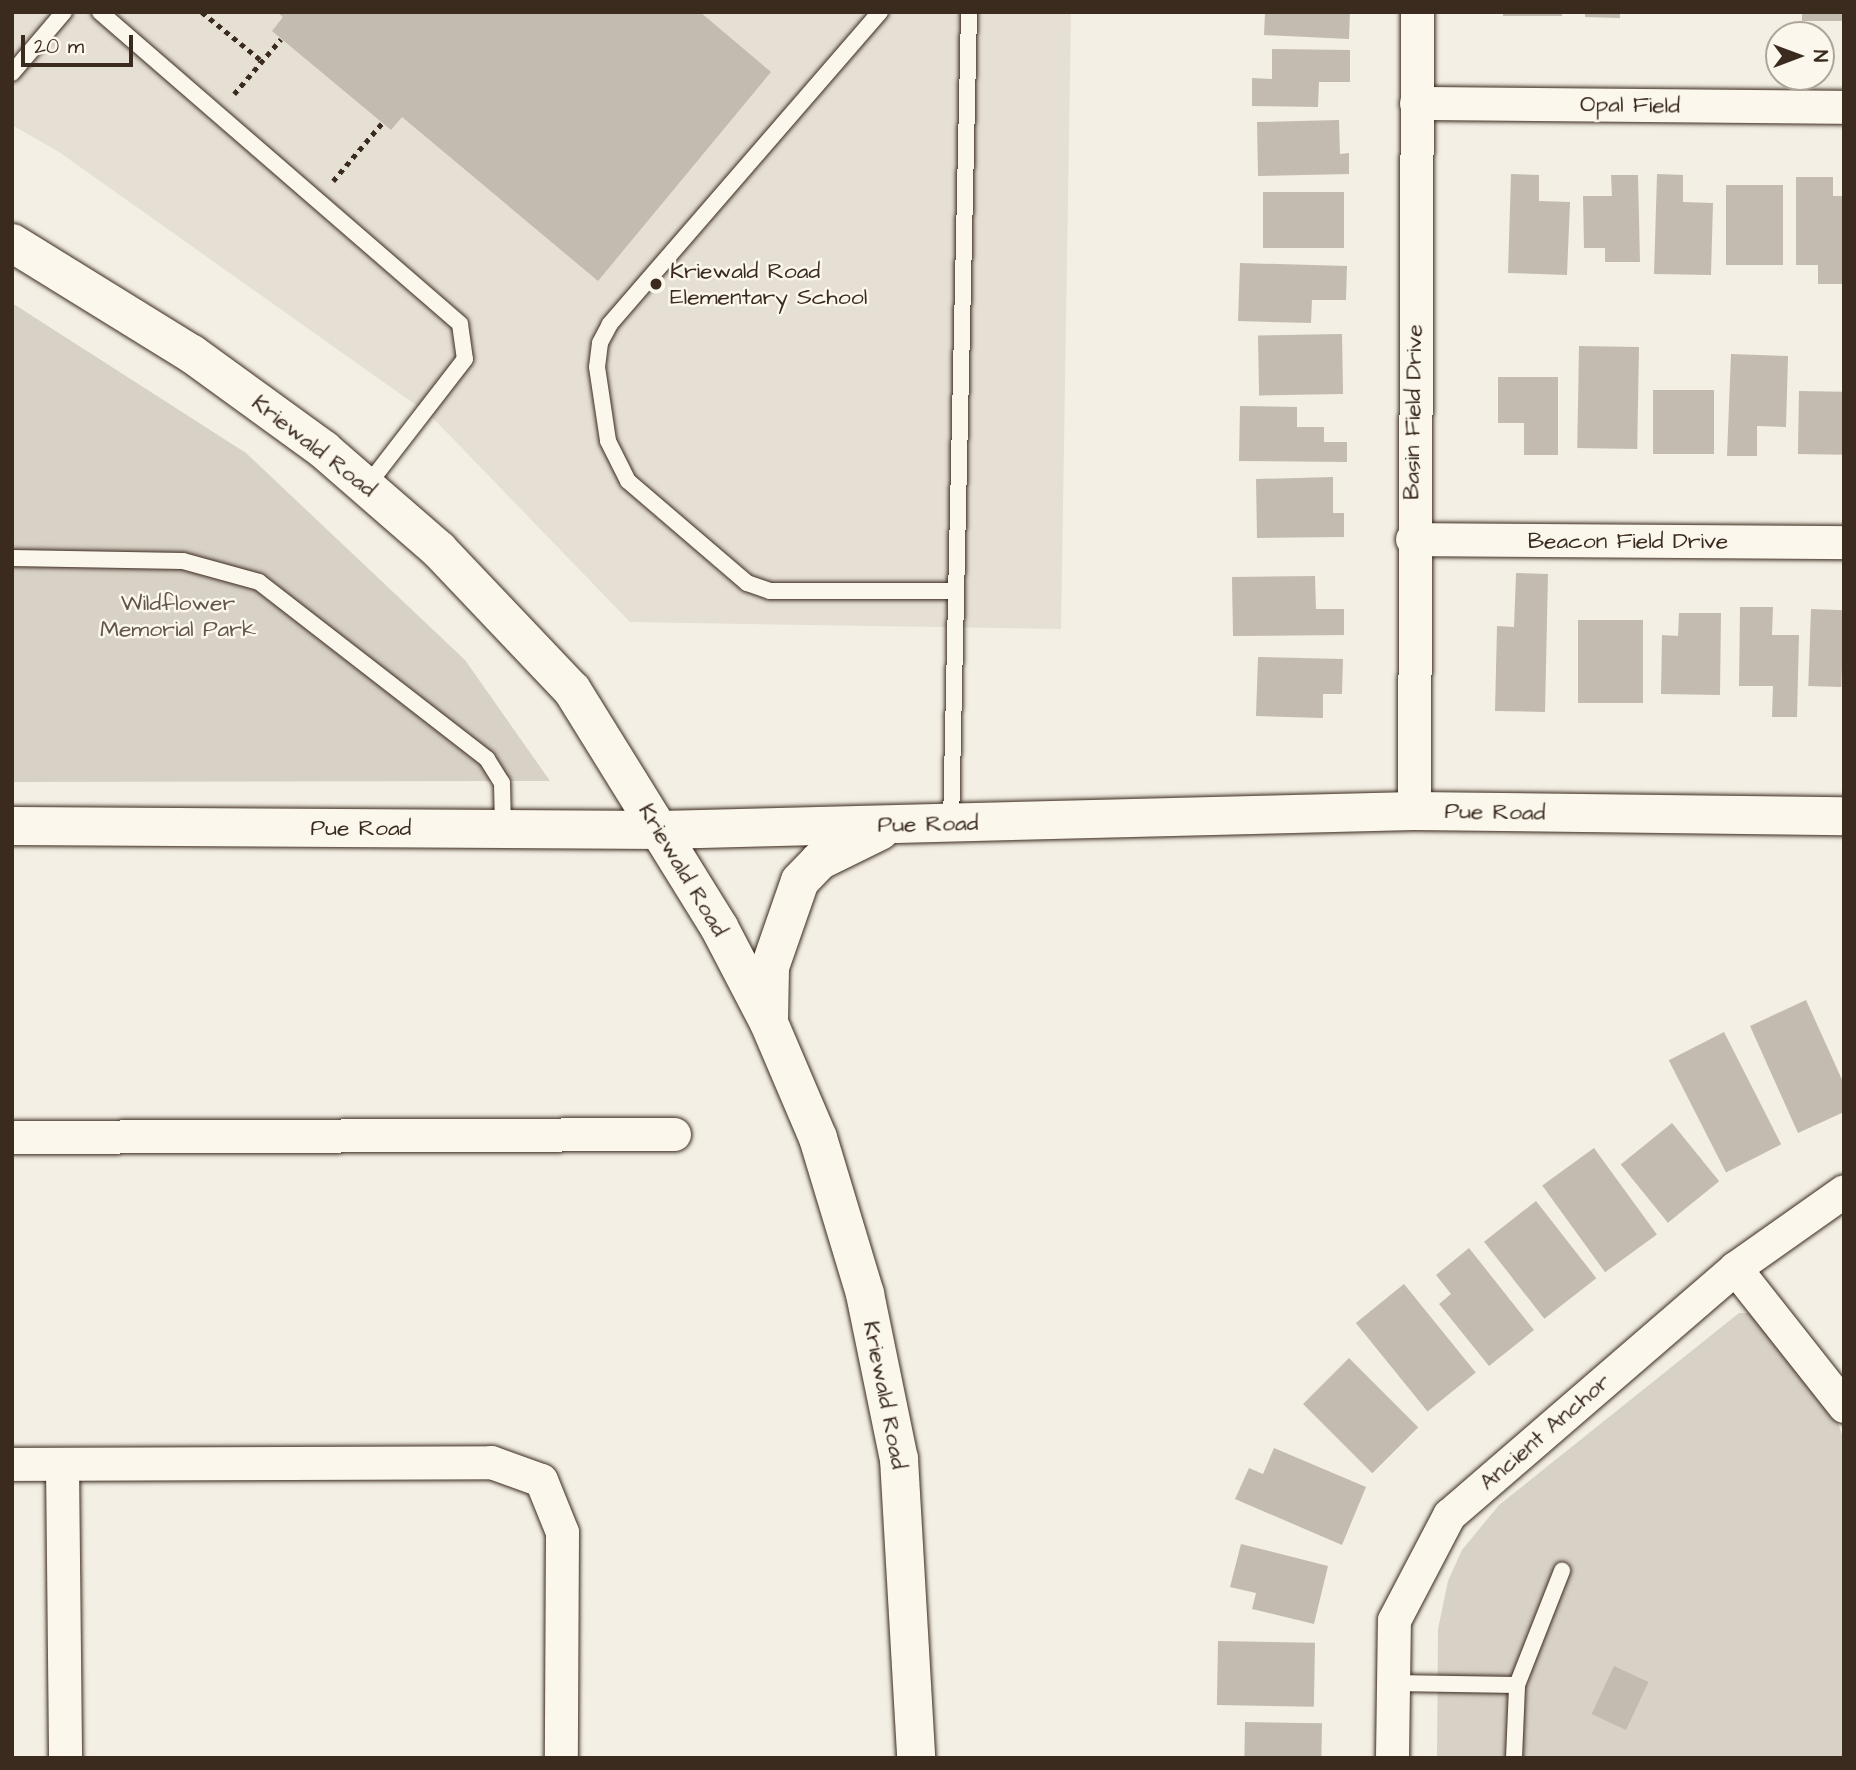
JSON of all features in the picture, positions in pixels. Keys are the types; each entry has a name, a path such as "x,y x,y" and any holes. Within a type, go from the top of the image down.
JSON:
{"street":[{"name":"Basin Field Drive","path":"1414,811 1412,539 1417,12"},
{"name":"Opal Field","path":"1416,103 1844,107"},
{"name":"Kriewald Road","path":"12,243 192,354 367,486 439,550 572,690 661,830 769,1023 818,1138 865,1294 899,1459 916,1758"},
{"name":"Beacon Field Drive","path":"1412,539 1844,542"},
{"name":"Pue Road","path":"12,826 661,830 1414,811 1844,816"},
{"path":"769,1023 771,967 800,881 819,861 890,826"},
{"path":"12,1137 674,1134"},
{"name":"Ancient Anchor","path":"1392,1758 1394,1620 1449,1515 1735,1268 1844,1191"},
{"path":"1735,1268 1844,1406"},
{"path":"12,1464 491,1462 541,1480 562,1532 561,1758"},
{"path":"62,1464 65,1758"}],"lane":[{"path":"12,73 64,12"},
{"path":"100,12 460,324 467,343 465,359 367,486"},
{"path":"880,12 610,324 600,343 597,366 608,441 628,481 747,583 771,591 956,591"},
{"path":"951,824 969,12"},
{"path":"12,558 183,561 259,582 487,759 502,783 503,828"},
{"path":"1514,1758 1517,1685 1562,1571"},
{"path":"1393,1683 1517,1685"}],"path":[{"path":"202,12 262,61"},
{"path":"218,114 281,38"},
{"path":"317,201 382,122"}],"shaded area":[{"name":"Kriewald Road Elementary School","path":"12,12 1071,12 1061,629 630,622 430,415 59,152 12,125"}],"green space":[{"name":"Wildflower Memorial Park","path":"12,303 246,453 465,660 550,781 12,782"},
{"path":"1739,1313 1752,1313 1776,1335 1838,1423 1844,1441 1844,1758 1437,1758 1438,1629 1448,1581 1462,1550 1499,1505"}],"building":[{"path":"277,12 700,12 771,72 598,281 402,117 391,130 272,31 283,17"},
{"path":"1265,12 1350,12 1349,39 1264,35"},
{"path":"1503,12 1562,12 1562,16 1503,16"},
{"path":"1585,12 1620,12 1620,18 1585,17"},
{"path":"1802,12 1844,12 1844,21 1802,21"},
{"path":"1272,49 1350,50 1350,82 1319,82 1318,107 1252,106 1252,78 1272,79"},
{"path":"1339,120 1340,154 1349,153 1349,174 1258,176 1257,122"},
{"path":"1511,174 1539,175 1539,201 1570,202 1567,275 1508,273"},
{"path":"1657,174 1683,175 1683,202 1713,203 1711,275 1654,274"},
{"path":"1611,175 1638,175 1640,262 1605,262 1605,248 1584,248 1583,196 1612,196"},
{"path":"1796,177 1833,177 1833,196 1844,196 1844,284 1818,284 1818,265 1796,265"},
{"path":"1726,185 1783,185 1783,265 1726,265"},
{"path":"1263,192 1344,192 1344,248 1263,248"},
{"path":"1240,263 1347,266 1346,300 1312,300 1311,323 1238,321"},
{"path":"1342,334 1343,394 1259,395 1258,335"},
{"path":"1579,346 1639,347 1637,449 1577,448"},
{"path":"1731,354 1788,356 1786,427 1757,426 1757,456 1727,456"},
{"path":"1498,377 1558,377 1558,455 1524,455 1524,423 1498,423"},
{"path":"1653,390 1714,390 1714,454 1653,454"},
{"path":"1799,391 1844,392 1843,455 1798,454"},
{"path":"1240,406 1297,407 1297,427 1324,427 1324,442 1347,442 1347,462 1239,461"},
{"path":"1333,477 1333,513 1344,513 1344,537 1257,538 1256,479"},
{"path":"1516,573 1548,574 1545,712 1495,711 1497,626 1514,627"},
{"path":"1315,576 1316,609 1344,609 1344,635 1233,636 1232,577"},
{"path":"1740,607 1773,607 1772,635 1799,635 1797,717 1772,717 1773,686 1739,686"},
{"path":"1811,609 1844,610 1841,687 1808,686"},
{"path":"1679,613 1721,613 1720,695 1661,694 1662,635 1678,636"},
{"path":"1578,620 1643,620 1643,703 1578,703"},
{"path":"1258,657 1343,659 1342,694 1323,694 1323,718 1256,716"},
{"path":"1806,1000 1844,1084 1844,1112 1798,1133 1750,1026"},
{"path":"1724,1032 1781,1144 1726,1172 1669,1060"},
{"path":"1672,1123 1719,1181 1668,1223 1621,1165"},
{"path":"1594,1148 1657,1235 1605,1272 1542,1186"},
{"path":"1536,1201 1596,1278 1544,1319 1484,1242"},
{"path":"1469,1248 1534,1330 1489,1366 1439,1304 1451,1294 1436,1275"},
{"path":"1404,1284 1476,1373 1428,1412 1356,1323"},
{"path":"1349,1358 1418,1427 1372,1473 1303,1404"},
{"path":"1274,1448 1366,1487 1342,1545 1235,1499 1249,1468 1263,1474"},
{"path":"1241,1544 1328,1566 1314,1624 1252,1609 1256,1593 1230,1587"},
{"path":"1218,1641 1315,1643 1314,1707 1217,1705"},
{"path":"1614,1666 1648,1682 1626,1730 1592,1714"},
{"path":"1245,1722 1322,1723 1321,1758 1244,1758"}],"place":[{"name":"Kriewald Road Elementary School","path":"656,284"}]}
